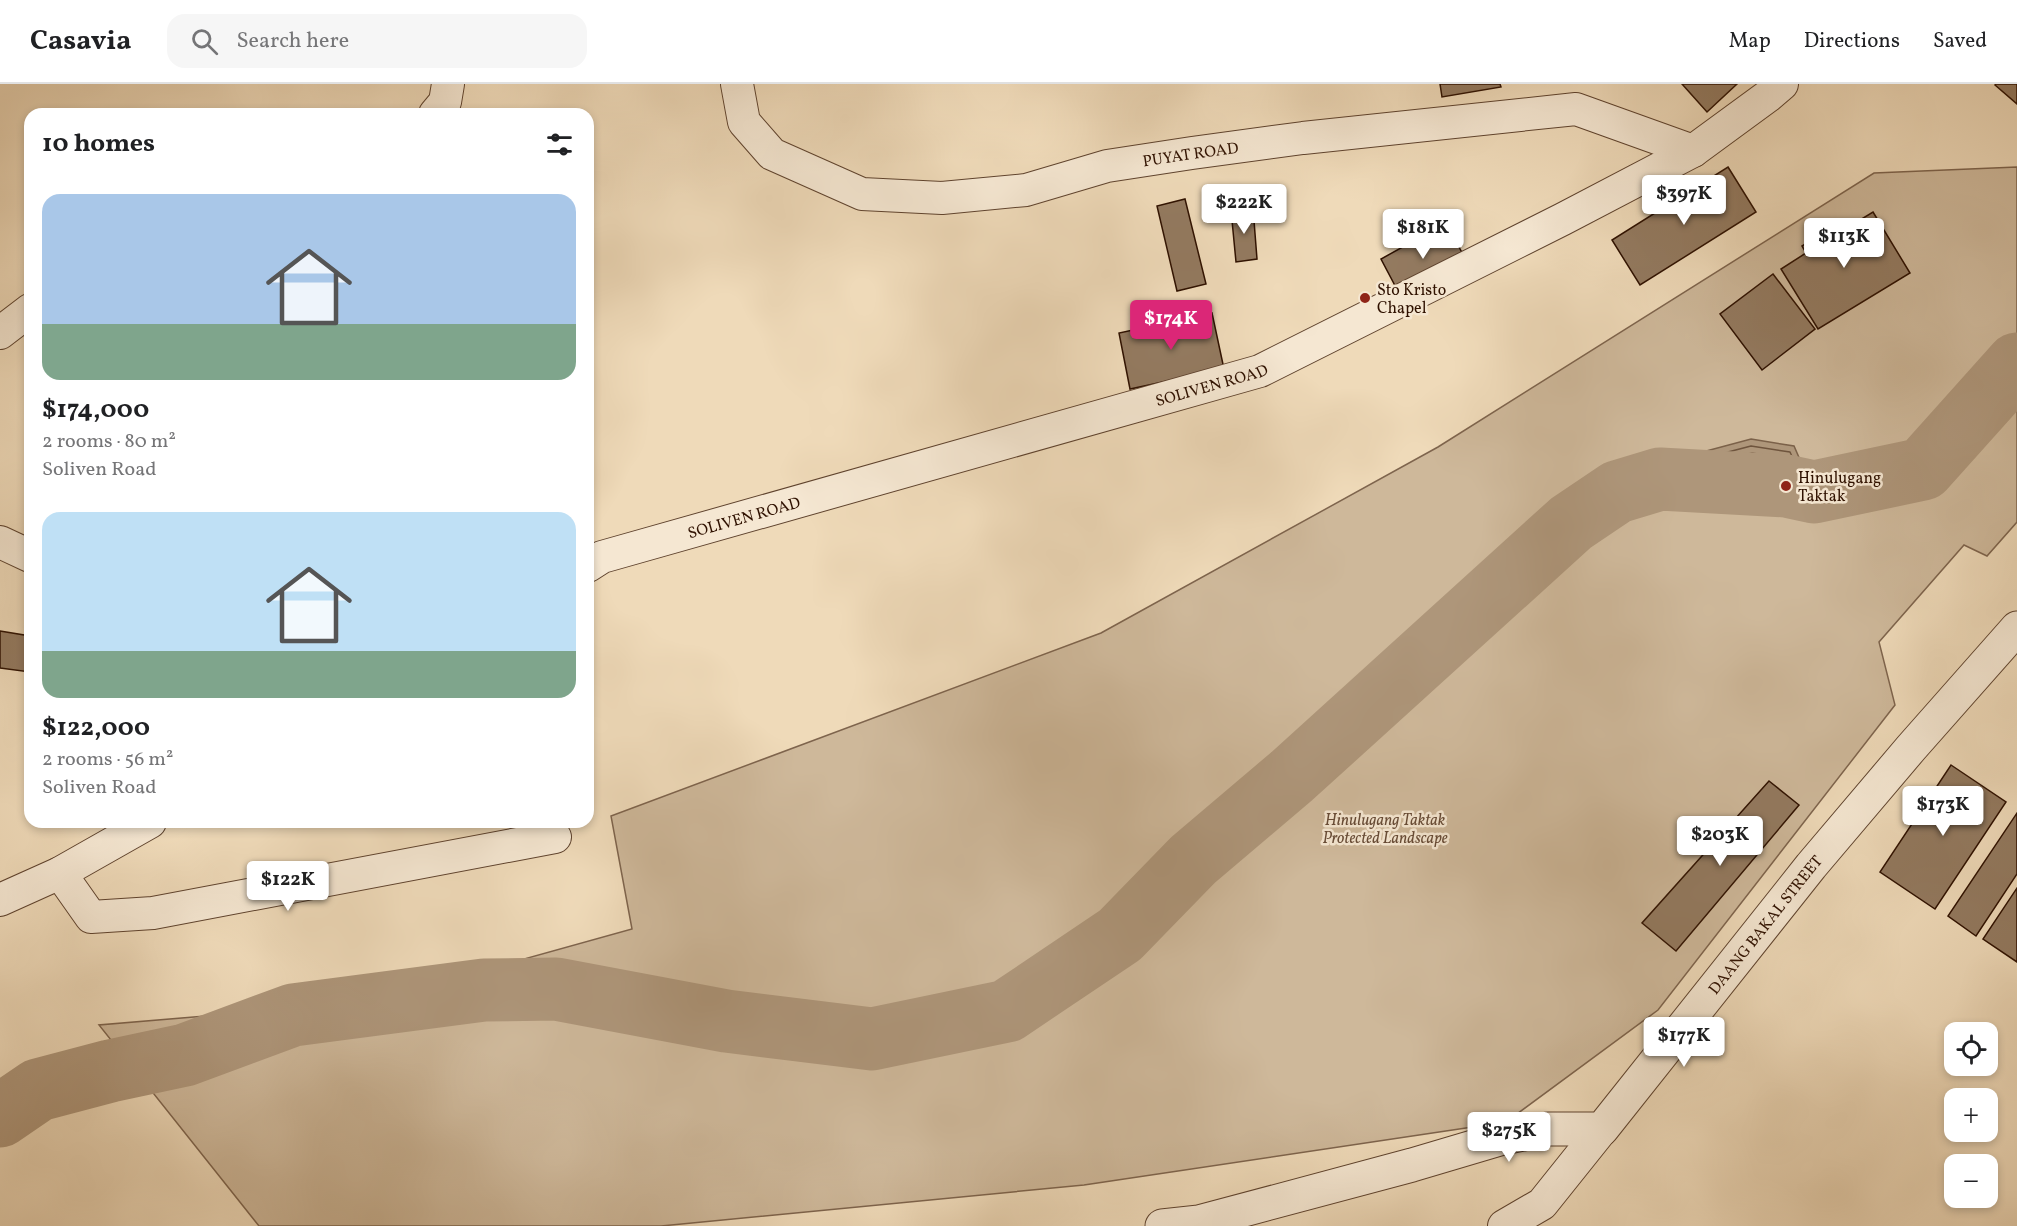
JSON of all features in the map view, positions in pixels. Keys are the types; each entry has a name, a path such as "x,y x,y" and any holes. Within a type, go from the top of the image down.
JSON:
{"street":[{"path":"440,108 445,102 448,84"},
{"name":"PUYAT ROAD","path":"737,84 744,122 772,154 862,194 942,198 1026,190 1107,166 1192,153 1303,138 1576,109 1693,151"},
{"name":"SOLIVEN ROAD","path":"594,560 1260,371 1693,151 1782,84"},
{"path":"0,333 24,314"},
{"path":"0,542 24,553"},
{"name":"DAANG BAKAL STREET","path":"1602,1129 1811,866 2017,628"},
{"path":"0,900 60,873 139,828"},
{"path":"60,873 91,917 153,913 555,837"},
{"path":"1162,1226 1199,1222 1412,1166 1503,1138 1548,1129 1602,1129"},
{"path":"1504,1226 1542,1204 1602,1129"}],"green space":[{"name":"Hinulugang Taktak Protected Landscape","path":"2017,167 2017,522 1987,556 1964,545 1879,642 1895,705 1658,1010 1506,1122 1084,1185 661,1226 259,1226 99,1025 288,1009 424,987 632,929 611,816 1101,633 1438,447 1874,173"}],"water":[{"path":"1751,439 1794,446 1814,492 1808,521 1765,508 1736,510 1699,496 1668,494 1620,503 1571,523 1613,476"}],"building":[{"path":"1440,84 1500,84 1501,87 1442,97"},
{"path":"1682,84 1737,84 1707,112"},
{"path":"2017,84 2017,104 1995,85"},
{"path":"1728,167 1756,212 1640,285 1612,240"},
{"path":"1185,199 1206,284 1177,291 1157,206"},
{"path":"1253,208 1257,259 1236,262 1231,210"},
{"path":"1873,212 1910,273 1818,329 1781,269 1806,253 1802,246 1837,224 1842,231"},
{"path":"1446,223 1466,260 1401,297 1381,259"},
{"path":"1773,274 1815,329 1762,370 1720,314"},
{"path":"1212,313 1224,369 1130,389 1119,333"},
{"path":"0,631 24,635 24,671 0,668"},
{"path":"1951,765 2006,802 1935,909 1880,872"},
{"path":"1769,781 1799,805 1676,951 1642,923"},
{"path":"2017,813 2017,874 1976,936 1948,916"},
{"path":"2017,888 2017,962 1983,939"}],"waterway":[{"path":"0,1116 38,1090 110,1071 185,1055 293,1015 484,990 556,989 726,1021 872,1039 1007,1011 1120,935 1193,860 1292,776 1571,523 1617,492 1660,479 1786,486 1814,492 1923,469 2017,364"}],"place":[{"name":"Sto Kristo Chapel","path":"1365,298"},
{"name":"Hinulugang Taktak","path":"1786,486"}]}
